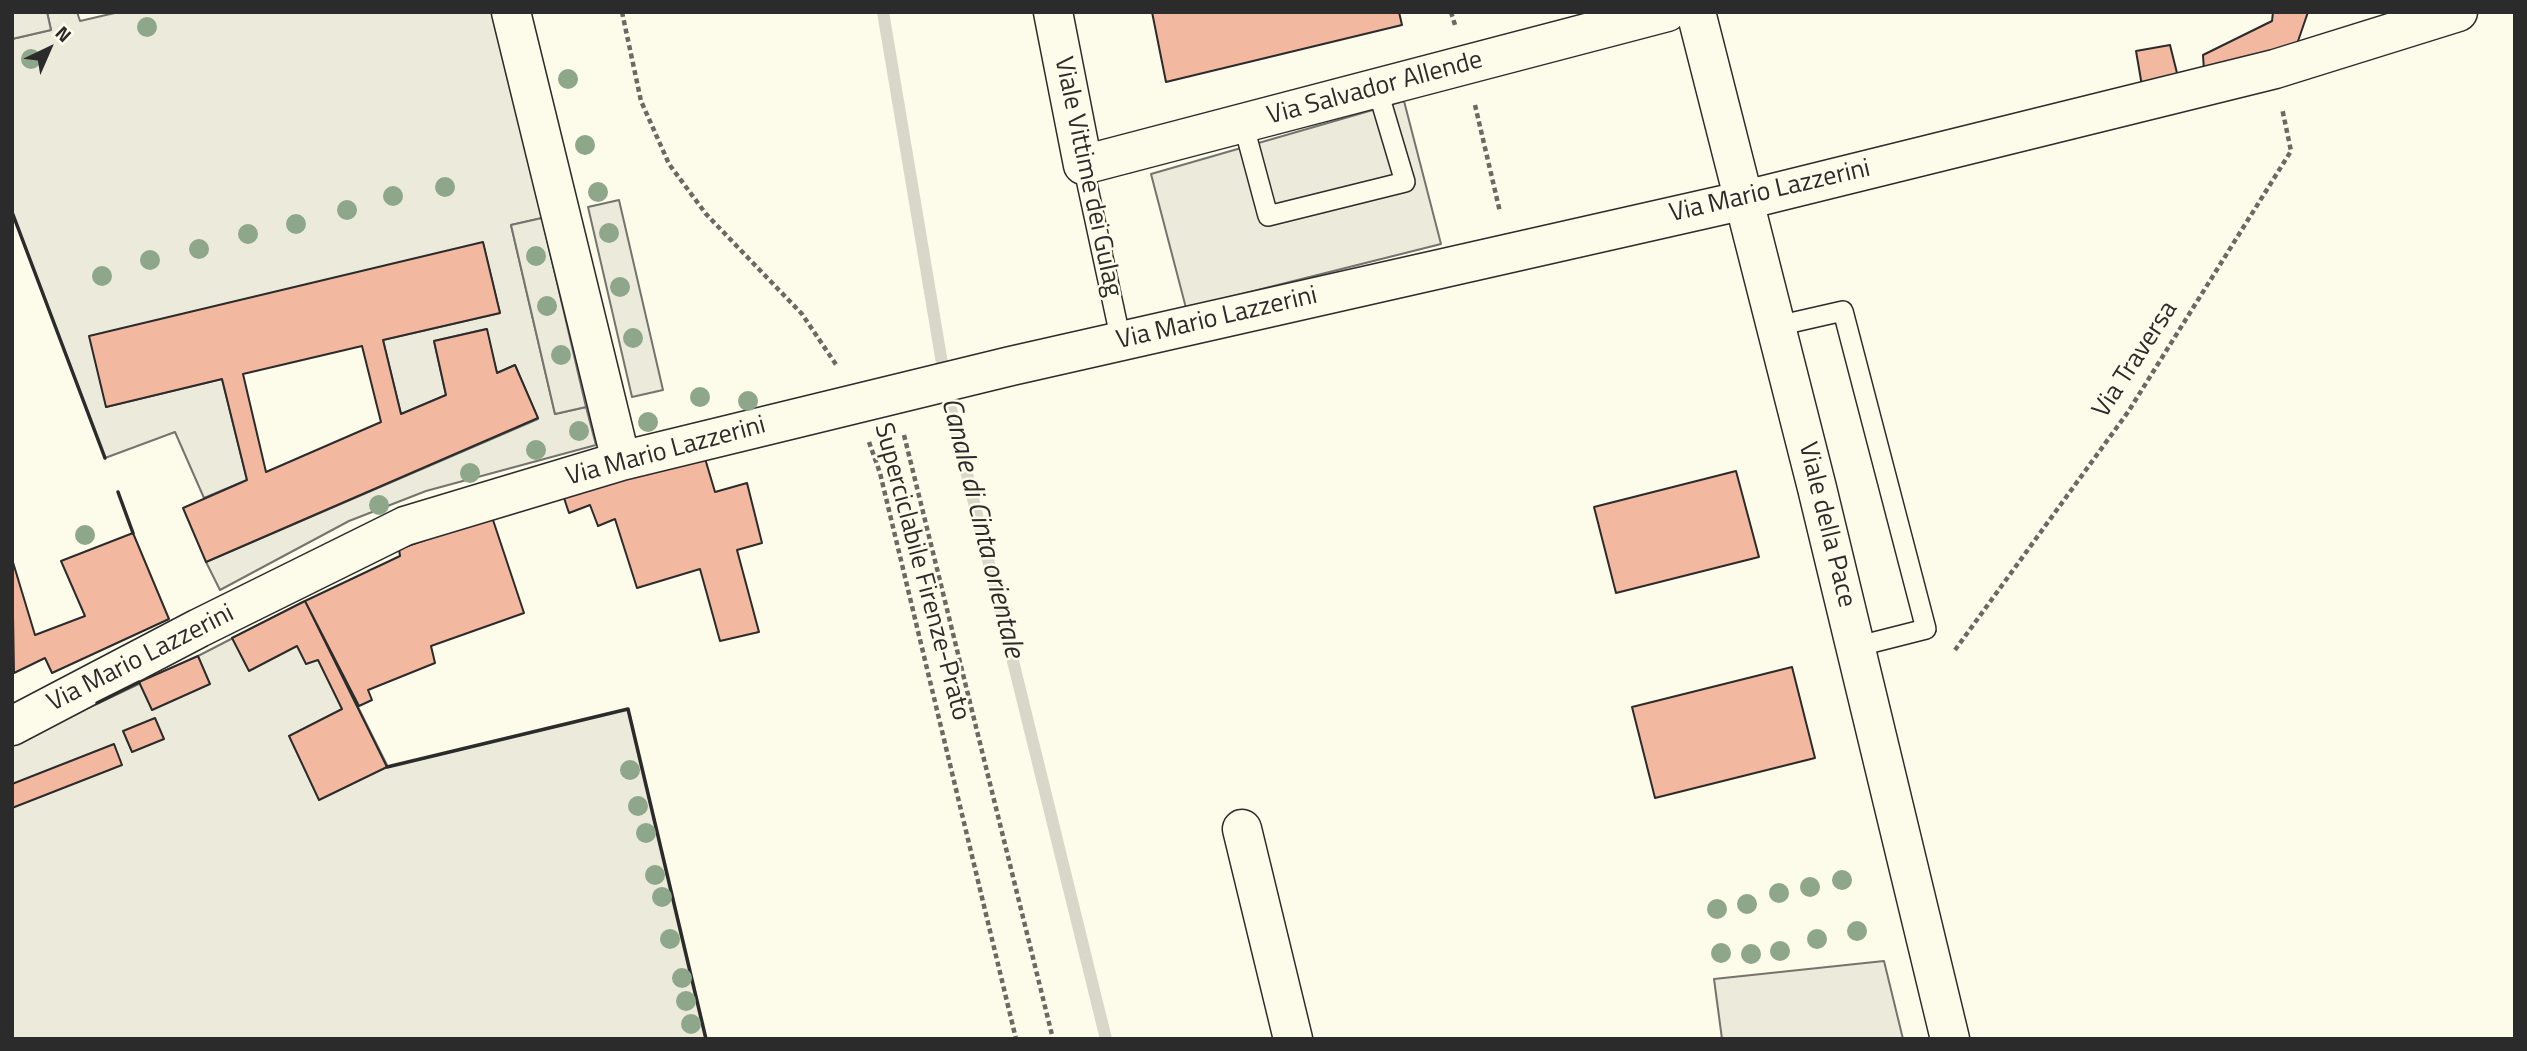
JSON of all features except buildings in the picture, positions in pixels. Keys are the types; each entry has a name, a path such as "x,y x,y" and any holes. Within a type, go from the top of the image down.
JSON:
{"street":[{"path":"510,12 621,461"},
{"name":"Viale Vittime dei Gulag","path":"1053,12 1083,165"},
{"name":"Via Salvador Allende","path":"1083,165 1667,12"},
{"name":"Viale della Pace","path":"1696,12 1777,326 1950,1039"},
{"name":"Via Mario Lazzerini","path":"12,726 199,628 405,526 621,461 1011,366 1745,200 2275,69 2458,12"},
{"path":"1242,829 1293,1039"}],"lane":[{"path":"1243,123 1268,216 1405,182 1377,88"},
{"name":"Viale Vittime dei Gulag","path":"1083,165 1121,341"},
{"path":"1777,326 1843,311 1926,629 1855,647"}],"path":[{"name":"Superciclabile Firenze-Prato","path":"622,12 641,101 669,164 706,214 802,314 838,367 855,404 880,472 1016,1039"},
{"path":"1451,12 1510,251"},
{"name":"Via Traversa","path":"1955,650 2128,412 2291,151 2275,69"},
{"path":"898,393 1054,1039"}],"shaded area":[{"path":"12,12 47,12 51,30 12,39"},
{"path":"47,12 77,12 80,21 119,12 492,12 542,218 511,225 555,414 586,407 596,445 426,491 349,521 220,590 206,562 538,419 515,365 497,373 486,329 434,341 446,395 401,414 383,340 500,313 483,243 106,407 222,379 247,480 204,498 175,432 105,458 12,212 12,39 51,30"},
{"path":"1404,101 1441,244 1186,308 1151,174"},
{"path":"619,200 663,390 632,397 588,207"},
{"path":"542,218 586,407 555,414 511,225"},
{"path":"305,601 388,767 628,709 706,1039 12,1039 12,744 198,656"},
{"path":"1884,961 1903,1039 1722,1039 1714,979"}],"waterway":[{"name":"Canale di Cinta orientale","path":"883,12 947,393 1106,1039"}],"wall":[{"path":"12,212 105,458"},
{"path":"118,492 133,533"},
{"path":"97,703 139,682"},
{"path":"387,767 628,709 706,1039"}]}
